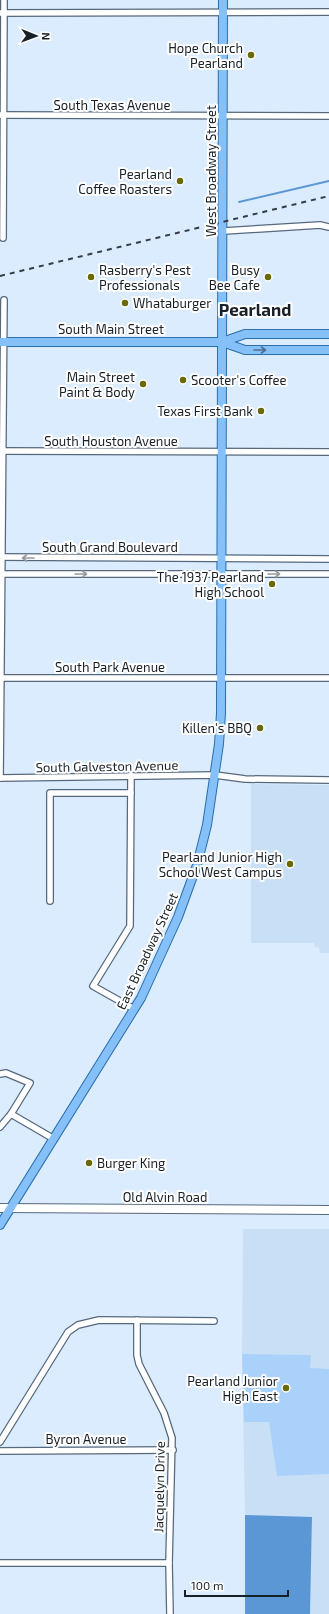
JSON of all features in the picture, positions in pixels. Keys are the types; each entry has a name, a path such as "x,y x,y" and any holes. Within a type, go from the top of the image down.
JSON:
{"main road":[{"name":"West Broadway Street","path":"222,342 224,231 223,0"},
{"path":"222,342 245,334 329,334"},
{"name":"South Main Street","path":"1,342 222,342"},
{"path":"222,342 245,350 329,350"},
{"name":"East Broadway Street","path":"0,1225 134,1009 166,945 188,892 197,865 207,825 215,775 219,734 222,342"}],"street":[{"path":"2,238 2,13 4,0"},
{"path":"2,13 329,12"},
{"name":"South Texas Avenue","path":"2,115 329,116"},
{"path":"224,231 320,225 329,227"},
{"path":"0,778 1,342 4,300"},
{"name":"South Houston Avenue","path":"1,451 329,452"},
{"name":"South Grand Boulevard","path":"1,558 329,559"},
{"name":"South Grand Boulevard","path":"1,574 329,574"},
{"name":"South Park Avenue","path":"1,678 329,678"},
{"path":"131,775 130,926 93,986 134,1009"},
{"name":"South Galveston Avenue","path":"0,778 215,775 245,779 329,780"},
{"path":"50,901 50,793 131,793"},
{"path":"0,1074 6,1073 30,1083 11,1114 0,1127"},
{"path":"11,1114 54,1139"},
{"name":"Old Alvin Road","path":"0,1208 329,1210"},
{"path":"0,1442 68,1332 78,1325 99,1320 214,1321"},
{"name":"Jacquelyn Drive","path":"137,1320 137,1355 139,1364 156,1395 170,1428 173,1450 169,1562 170,1614"},
{"name":"Byron Avenue","path":"0,1451 173,1450"},
{"path":"0,1563 169,1562"}],"shaded area":[{"name":"Pearland Junior High School West Campus","path":"251,784 329,785 329,953 320,953 319,948 315,947 314,943 251,943"},
{"name":"Pearland Junior High East","path":"243,1229 329,1229 329,1614 310,1614 312,1518 245,1515 242,1354"},
{"path":"242,1354 311,1355 310,1368 329,1369 329,1474 277,1476 269,1422 244,1422"},
{"path":"245,1515 312,1517 310,1614 245,1614"}],"waterway":[{"path":"239,202 329,181"}],"railway":[{"path":"0,276 329,196"}],"place":[{"name":"Hope Church Pearland","path":"251,55"},
{"name":"Pearland Coffee Roasters","path":"180,181"},
{"name":"Rasberry's Pest Professionals","path":"91,277"},
{"name":"Busy Bee Cafe","path":"268,277"},
{"name":"Whataburger","path":"125,303"},
{"name":"Scooter's Coffee","path":"183,380"},
{"name":"Main Street Paint & Body","path":"143,384"},
{"name":"Texas First Bank","path":"261,411"},
{"name":"The 1937 Pearland High School","path":"272,584"},
{"name":"Killen's BBQ","path":"260,728"},
{"name":"Pearland Junior High School West Campus","path":"290,864"},
{"name":"Burger King","path":"89,1163"},
{"name":"Pearland Junior High East","path":"286,1388"}],"district":[{"name":"Pearland","path":"255,310"}]}
